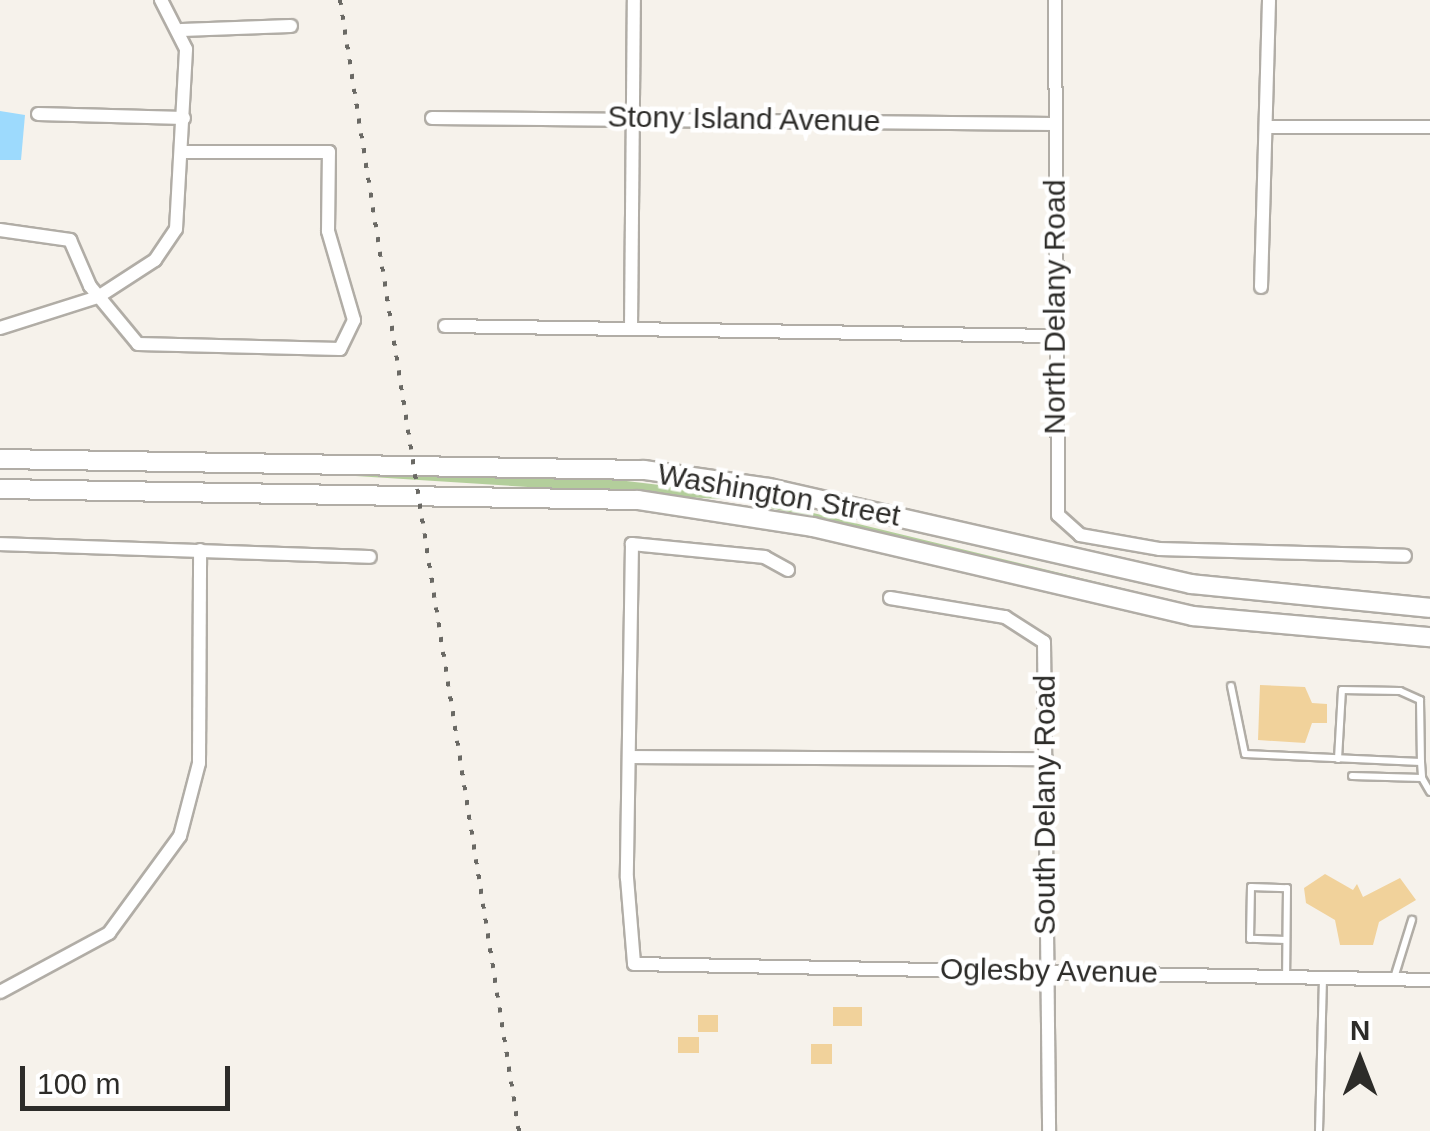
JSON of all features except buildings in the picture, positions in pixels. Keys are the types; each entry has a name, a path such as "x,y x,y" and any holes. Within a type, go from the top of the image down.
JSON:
{"main road":[{"name":"Washington Street","path":"0,459 644,470 769,488 1219,589 1430,608"},
{"name":"Washington Street","path":"0,489 638,500 813,527 1192,616 1430,637"}],"street":[{"path":"0,328 98,297 163,253 178,218 184,118 181,30 161,0"},
{"path":"631,329 634,0"},
{"name":"North Delany Road","path":"1055,0 1058,515 1080,535 1147,547 1405,556"},
{"path":"1260,287 1269,127 1270,0"},
{"path":"181,30 290,26"},
{"path":"38,114 184,118"},
{"name":"Stony Island Avenue","path":"432,118 634,116 1055,124"},
{"path":"1269,127 1430,126"},
{"path":"0,230 70,240 98,297 124,332 148,346 325,351 350,339 350,298 328,230 328,152 182,152"},
{"path":"445,326 1055,336"},
{"path":"0,544 370,557"},
{"path":"788,570 764,556 632,544 632,756 1046,759"},
{"path":"0,992 109,933 180,836 199,763 200,550"},
{"name":"South Delany Road","path":"890,598 1005,617 1044,642 1049,1131"},
{"name":"Oglesby Avenue","path":"632,756 630,945 634,964 1430,980"}],"lane":[{"path":"1231,686 1237,749 1420,762"},
{"path":"1338,759 1342,690 1400,690 1420,700 1420,762 1422,778 1430,792"},
{"path":"1352,776 1422,778"},
{"path":"1286,940 1250,939 1252,887 1287,888 1286,976"},
{"path":"1394,979 1412,920"},
{"path":"1319,1131 1323,978"}],"green space":[{"path":"324,474 618,480 735,494 1138,592 735,500"}],"water":[{"path":"0,111 25,115 21,160 0,160"}],"railway":[{"path":"340,0 519,1131"}]}
